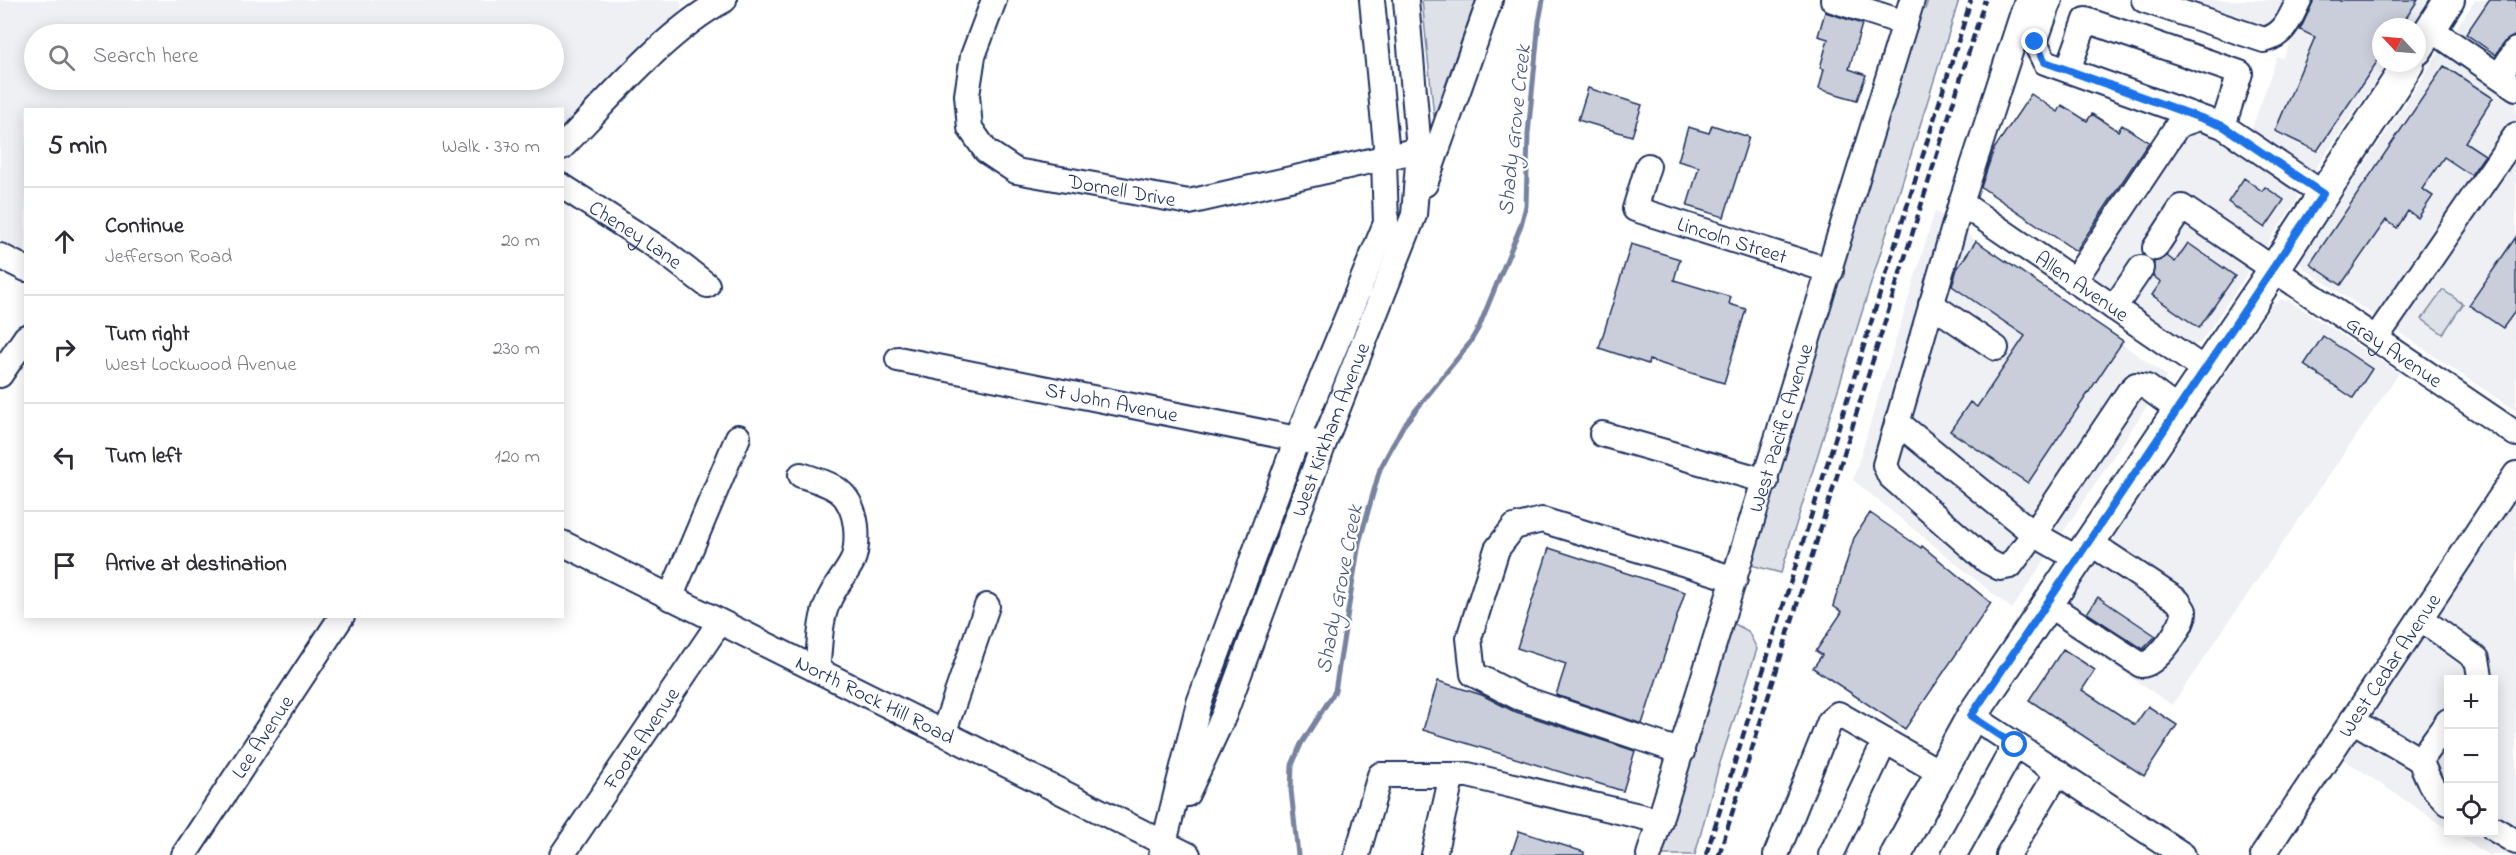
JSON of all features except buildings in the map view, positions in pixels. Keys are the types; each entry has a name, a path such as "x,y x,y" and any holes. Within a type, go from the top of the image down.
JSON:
{"main road":[{"path":"2426,37 2449,0"},
{"path":"1896,855 1971,716 2275,268 2403,72"}],"street":[{"path":"564,145 698,6 724,0"},
{"name":"Dornell Drive","path":"994,0 973,56 967,95 970,128 986,151 1016,171 1189,201 1384,160 1419,150"},
{"name":"West Kirkham Avenue","path":"1162,849 1199,703 1297,439 1386,223 1384,160 1386,145 1372,0"},
{"name":"West Kirkham Avenue","path":"1162,849 1224,715 1324,443 1414,215 1419,150 1406,0"},
{"path":"1414,215 1490,0"},
{"path":"1833,0 1909,11"},
{"path":"2027,0 1961,202 1885,465 1890,476 1987,561 2000,568 2010,566 2034,534 2129,392 2136,385 2147,387 2178,410"},
{"path":"2050,0 2035,42 2045,62 2223,126 2323,194"},
{"path":"2146,0 2264,40 2275,38 2284,30 2299,0"},
{"name":"West Pacific Avenue","path":"1649,855 1831,271 1909,11"},
{"path":"2068,70 2086,20 2241,73 2223,126"},
{"path":"2426,41 2507,82 2516,50"},
{"path":"2074,281 2178,125 2199,118"},
{"path":"2376,338 2516,135"},
{"name":"Lincoln Street","path":"1648,166 1635,209 1831,271"},
{"name":"Cheney Lane","path":"564,187 660,249 707,285"},
{"name":"Allen Avenue","path":"1961,202 2205,370"},
{"name":"Gray Avenue","path":"2155,248 2182,207 2275,268 2516,434"},
{"path":"0,256 24,268"},
{"path":"2114,308 2141,268"},
{"path":"1931,304 1996,348"},
{"path":"0,375 24,340"},
{"name":"St John Avenue","path":"898,359 1324,443"},
{"path":"1897,422 2034,534 2083,550 2178,601 2184,611 2182,623 2152,663 2141,665 2047,604"},
{"path":"1602,434 1766,481"},
{"path":"670,598 738,438"},
{"name":"West Cedar Avenue","path":"2263,855 2516,474"},
{"path":"801,475 827,483 846,496 853,508 857,533 856,552 851,564 827,603 817,670"},
{"path":"1682,752 1509,693 1473,674 1469,638 1497,549 1514,527 1542,520 1735,579"},
{"name":"North Rock Hill Road","path":"564,544 719,623 944,732 1162,849 1188,855"},
{"path":"944,732 987,606"},
{"name":"Lee Avenue","path":"184,855 341,618"},
{"path":"2420,618 2477,659 2480,675"},
{"name":"Foote Avenue","path":"562,855 719,623"},
{"path":"1776,855 1830,721 1838,714 1941,773"},
{"path":"1971,716 2183,855"},
{"path":"2352,720 2420,760 2431,784 2444,799"},
{"path":"2420,760 2444,727"},
{"path":"1832,855 1886,741"},
{"path":"1954,855 2015,745"},
{"path":"2008,855 2058,772"},
{"path":"1357,855 1380,775 1468,775 1660,821"},
{"path":"1434,855 1452,775"},
{"path":"2498,832 2516,842"}],"shaded area":[{"path":"0,0 680,0 682,6 676,17 564,127 564,108 24,108 24,259 0,247"},
{"path":"1422,0 1476,0 1434,117"},
{"path":"1928,0 1959,0 1781,573 1751,565 1919,10 1925,9"},
{"path":"2181,0 2288,0 2272,27 2264,27"},
{"path":"2311,0 2428,0 2417,18 2372,18 2372,72 2382,72 2314,171 2251,131 2277,57 2283,58"},
{"path":"2475,0 2516,0 2516,411 2303,268 2300,261 2302,247 2308,238 2318,234"},
{"path":"2195,127 2210,131 2294,189 2297,200 2201,342 2190,346 2091,278 2188,131"},
{"path":"1935,211 2167,376 2012,609 1853,480"},
{"path":"2443,290 2463,304 2443,334 2422,319"},
{"path":"2282,299 2290,301 2399,373 2172,705 2054,626 2273,304"},
{"path":"2516,496 2516,855 2488,855 2460,837 2498,837 2498,675 2444,675 2444,826 2342,758"},
{"path":"1733,623 1748,631 1757,649 1718,769 1695,855 1661,855"}],"waterway":[{"name":"Shady Grove Creek","path":"1298,855 1291,790 1292,765 1301,744 1335,691 1359,543 1380,469 1403,426 1469,344 1479,327 1521,225 1526,206 1528,134 1543,0"}],"railway":[{"path":"1706,855 1971,0"},
{"path":"1719,855 1985,0"}],"route":[{"path":"2015,745 1971,716 2323,194 2223,126 2045,62 2035,42"}]}
